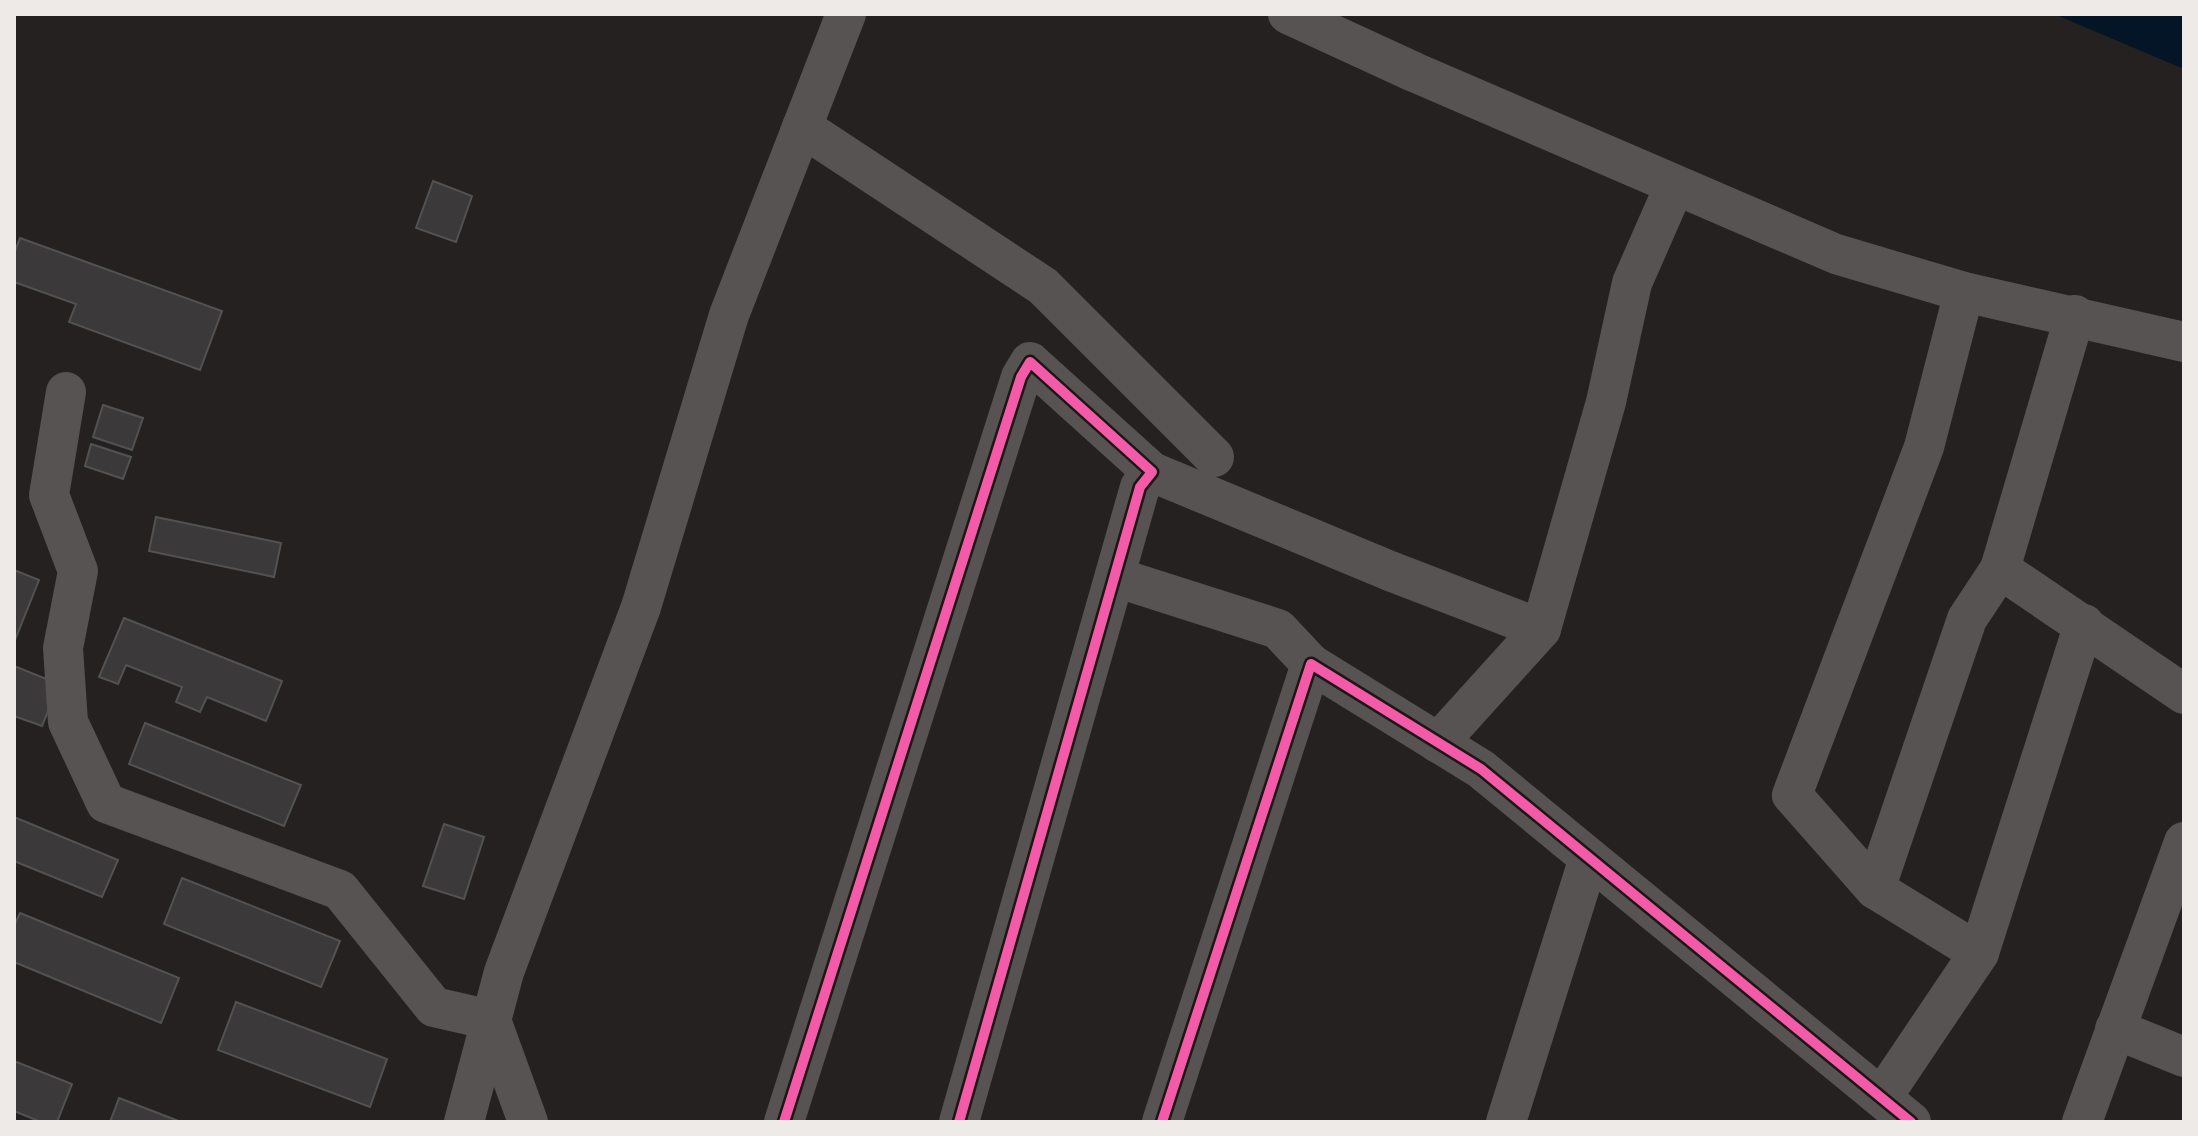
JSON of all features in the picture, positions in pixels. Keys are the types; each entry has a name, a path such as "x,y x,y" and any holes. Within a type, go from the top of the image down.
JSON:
{"street":[{"path":"1288,14 1414,72 1836,254 1964,292 2184,342"},
{"path":"464,1122 504,972 641,607 729,315 802,127 833,19"},
{"path":"802,127 1043,286 1214,457"},
{"path":"1438,743 1541,629 1606,402 1632,283 1675,185"},
{"path":"1964,292 1924,447 1792,795 1875,889 1979,953"},
{"path":"1875,889 1967,619 2000,569 2075,315"},
{"path":"784,1122 1021,377 1030,362 1152,472 1390,571 1541,629"},
{"path":"66,392 49,495 78,571 63,648 68,722 106,803 340,890 434,1007 491,1020"},
{"path":"959,1122 1140,487 1152,472"},
{"path":"2000,569 2184,694"},
{"path":"1115,577 1278,629 1311,664 1481,769 1896,1110 1979,953 2084,624"},
{"path":"1162,1122 1311,664"},
{"path":"2082,1122 2184,842"},
{"path":"1506,1122 1589,858"},
{"path":"491,1020 537,1118"},
{"path":"2115,1029 2184,1057"}],"water":[{"path":"2054,14 2184,14 2184,69"}],"building":[{"path":"433,181 472,196 456,242 416,228"},
{"path":"20,238 222,311 200,370 69,322 76,304 14,282 14,254"},
{"path":"103,405 143,418 132,450 93,437"},
{"path":"91,444 131,457 123,479 85,466"},
{"path":"156,517 281,543 274,577 149,551"},
{"path":"14,570 39,580 15,640 14,640"},
{"path":"124,618 282,681 266,721 207,697 200,712 176,702 182,687 126,665 118,684 99,677"},
{"path":"14,666 59,684 42,726 14,716"},
{"path":"145,723 301,785 284,826 129,764"},
{"path":"14,817 118,860 102,897 14,861"},
{"path":"444,824 484,837 464,899 423,886"},
{"path":"182,878 340,941 321,987 164,924"},
{"path":"20,913 179,978 161,1023 14,962 14,926"},
{"path":"236,1002 387,1059 370,1107 218,1050"},
{"path":"14,1061 72,1084 57,1122 41,1122 14,1111"},
{"path":"119,1098 181,1122 110,1122"}],"cycle path":[{"path":"784,1122 1021,377 1030,362 1152,472 1140,487 959,1122"},
{"path":"1162,1122 1311,664 1481,769 1911,1122"}]}
